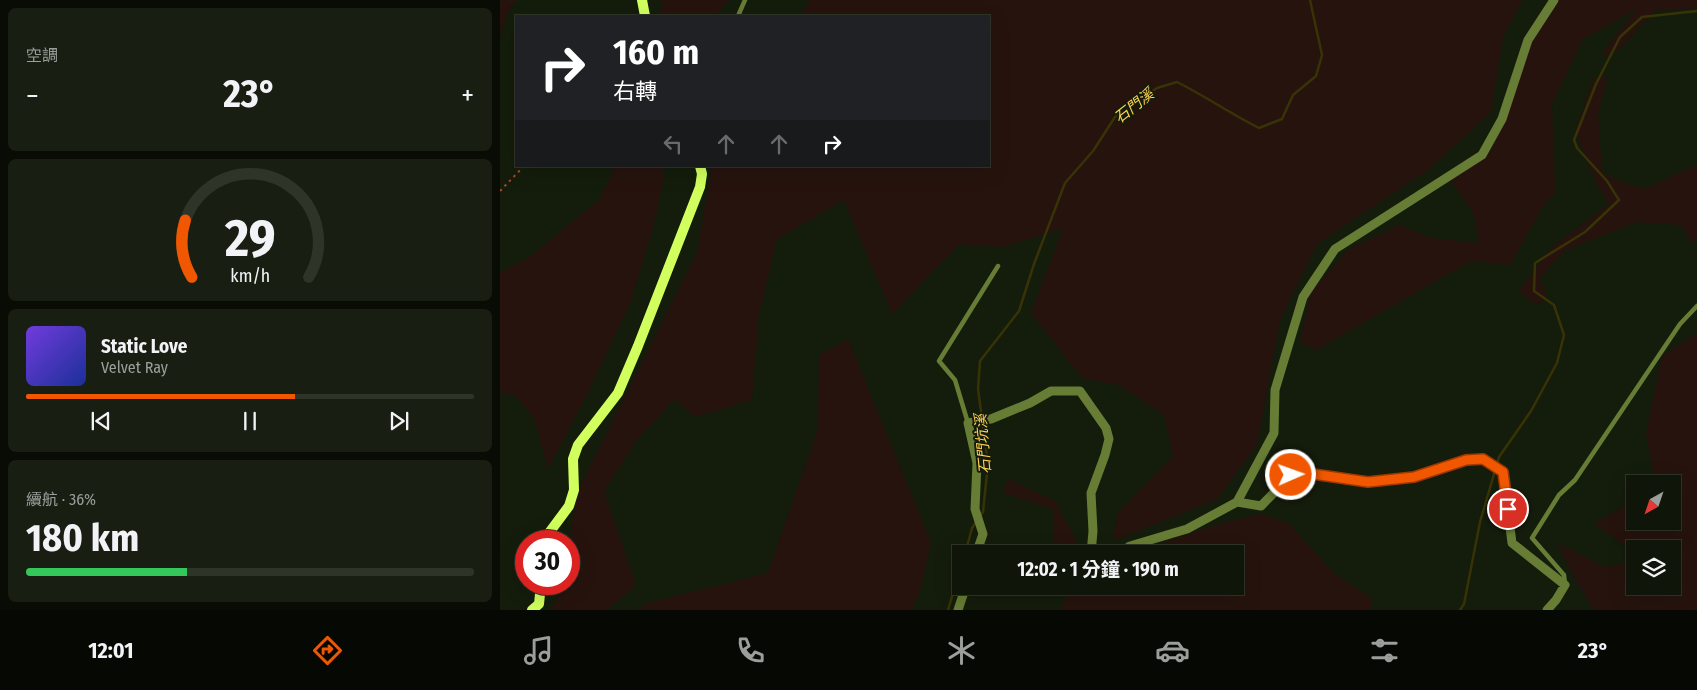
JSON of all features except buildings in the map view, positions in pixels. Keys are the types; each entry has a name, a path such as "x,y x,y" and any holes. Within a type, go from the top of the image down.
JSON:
{"street":[{"path":"642,0 645,15"},
{"path":"1133,545 1187,528 1237,502 1274,433 1275,390 1303,297 1335,249 1482,155 1502,119 1528,40 1554,0"},
{"path":"551,530 569,506 574,490 572,459 578,445 618,393 638,346 700,187 702,174 700,167"},
{"path":"979,545 983,534 975,509 977,463 972,422 988,420 1030,403 1051,390 1080,391 1089,401 1106,428 1109,439 1091,493 1091,545"},
{"path":"1237,502 1260,506 1291,475 1306,473 1368,482 1414,477 1466,460 1483,459 1490,464"},
{"path":"1501,471 1503,472 1512,543 1565,585 1547,610"},
{"path":"532,610 539,604 540,595"},
{"path":"958,610 963,595"}],"lane":[{"path":"738,15 745,0"},
{"path":"972,422 955,380 939,361 998,266"},
{"path":"1565,585 1564,576 1532,538 1559,495 1575,480 1680,324 1697,306"},
{"path":"1490,464 1501,471"}],"path":[{"path":"500,191 523,167"}],"shaded area":[{"path":"500,0 516,0 507,15 500,37"},
{"path":"662,0 729,0 717,15 660,15"},
{"path":"809,0 1522,0 1503,37 1491,112 1427,171 1317,244 1280,320 1257,445 1217,499 1113,541 1117,514 1173,456 1164,415 1119,385 1082,378 1031,313 1063,229 1002,247 959,244 892,314 844,200 777,239 759,314 752,400 695,417 675,399 636,441 604,491 636,585 610,607 609,610 550,610 559,595 580,595 580,530 571,530 577,493 697,252 712,167 990,167 990,15 802,15"},
{"path":"1557,0 1697,0 1697,8 1656,10 1618,50 1605,56 1602,53 1637,9 1583,39 1552,104 1555,192 1543,206 1510,265 1471,261 1316,350 1300,342 1311,292 1349,249 1404,223 1403,227 1431,238 1478,243 1475,216 1451,181 1491,151 1518,70 1535,27"},
{"path":"1594,78 1608,78 1598,113 1602,172 1620,181 1645,189 1691,167 1697,167 1697,236 1692,244 1681,225 1638,222 1565,250 1540,278 1547,298 1537,305 1519,291 1552,247 1609,204 1596,183 1575,130"},
{"path":"616,167 664,167 664,179 653,227 630,304 582,404 548,469 535,420 517,397 500,392 500,272 528,258 599,200"},
{"path":"1697,333 1697,610 1594,610 1566,563 1558,543 1604,567 1626,563 1626,595 1681,595 1681,540 1626,540 1626,546 1594,524 1626,505 1626,530 1681,530 1681,475 1653,475 1646,432 1662,356"},
{"path":"848,339 931,543 919,594 911,610 640,610 643,604 768,573 818,429 819,355"},
{"path":"1008,479 1055,501 1078,545 1053,545 1053,509 1003,493"},
{"path":"1260,514 1288,523 1335,574 1371,598 1372,610 1059,610 1068,595 1244,595 1244,545 1156,545 1215,525"}],"waterway":[{"name":"石門溪","path":"980,516 983,512 988,464 978,389 980,361 1019,311 1034,264 1065,183 1093,151 1115,117 1157,88 1177,82 1259,128 1282,119 1293,95 1316,76 1322,55 1310,0"},
{"path":"1460,610 1464,604 1480,522 1499,457 1531,411 1557,363 1564,335 1554,305 1534,291 1535,263 1585,232 1619,200 1607,181 1577,148 1574,140 1596,84 1620,37 1642,17 1697,11"},
{"name":"石門坑溪","path":"967,545 972,528 976,522"},
{"name":"石門坑溪","path":"948,610 952,595"}],"route":[{"path":"1291,475 1306,473 1368,482 1414,477 1466,460 1483,459 1503,472 1508,509"}]}
